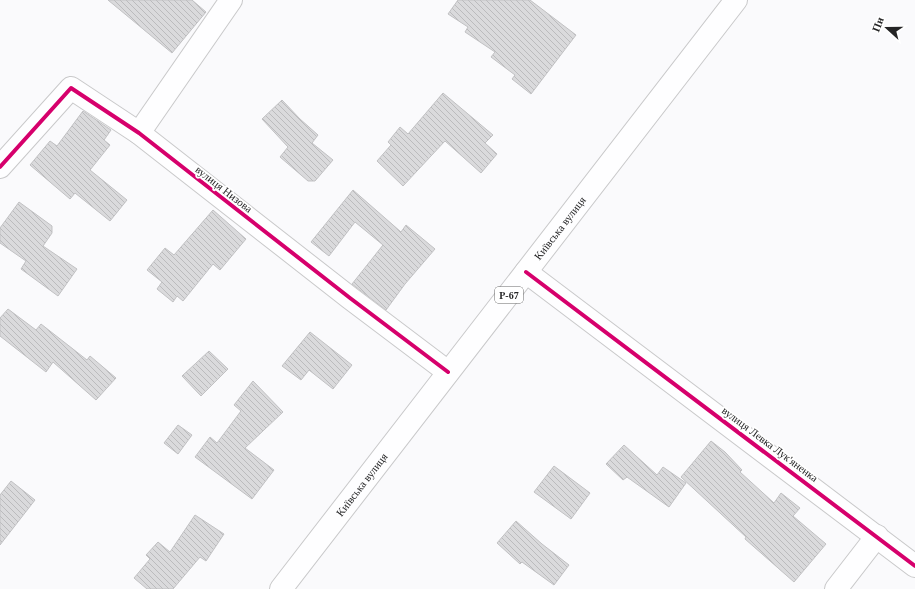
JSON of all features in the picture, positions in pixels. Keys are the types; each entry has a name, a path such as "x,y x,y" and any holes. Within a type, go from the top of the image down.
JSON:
{"street":[{"path":"139,133 231,0"},
{"name":"Київська вулиця","path":"281,589 736,0"},
{"name":"вулиця Низова","path":"0,167 71,88 139,133 350,298 448,372"},
{"name":"вулиця Левка Лук'яненка","path":"526,272 915,566"},
{"path":"836,589 877,536"}],"building":[{"path":"108,0 192,0 206,12 172,53"},
{"path":"458,0 530,0 576,35 531,94 512,79 515,75 491,57 495,52 465,32 468,27 448,14"},
{"path":"443,93 493,135 485,143 497,154 481,173 445,141 403,186 377,161 391,145 388,142 400,127 408,134"},
{"path":"282,100 318,135 312,143 333,160 315,181 308,181 280,157 288,147 262,119"},
{"path":"83,111 111,130 104,140 110,145 90,170 127,200 110,221 75,193 70,199 30,165 50,141 57,146"},
{"path":"353,190 401,232 406,225 435,249 405,284 386,310 352,284 383,245 355,222 329,256 311,242"},
{"path":"19,202 52,226 52,233 43,246 77,269 58,296 21,269 26,261 0,243 0,228"},
{"path":"213,210 246,239 220,270 213,264 183,301 177,296 173,302 157,289 162,282 147,270 165,248 174,255"},
{"path":"8,309 36,330 41,324 87,360 90,356 116,378 96,400 53,362 46,372 0,336 0,318"},
{"path":"310,332 352,365 333,389 309,370 301,380 282,366"},
{"path":"209,351 228,369 201,396 182,376"},
{"path":"253,381 283,412 245,448 274,470 252,499 195,457 210,437 217,443 241,411 234,405"},
{"path":"178,425 192,435 178,454 164,443"},
{"path":"711,441 725,452 742,470 740,472 774,503 781,493 800,508 793,516 826,544 794,582 745,539 746,537 681,477"},
{"path":"624,445 657,475 663,467 686,483 669,507 627,477 623,480 606,464"},
{"path":"554,466 590,493 571,519 534,492"},
{"path":"11,481 35,500 0,545 0,495"},
{"path":"195,515 224,534 206,561 200,557 173,589 147,589 134,578 150,559 146,555 158,542 170,552"},
{"path":"516,521 569,565 554,585 522,562 520,564 497,543"}],"cycle path":[{"path":"0,167 71,88 139,133 350,298 448,372"},
{"path":"526,272 915,566"}]}
